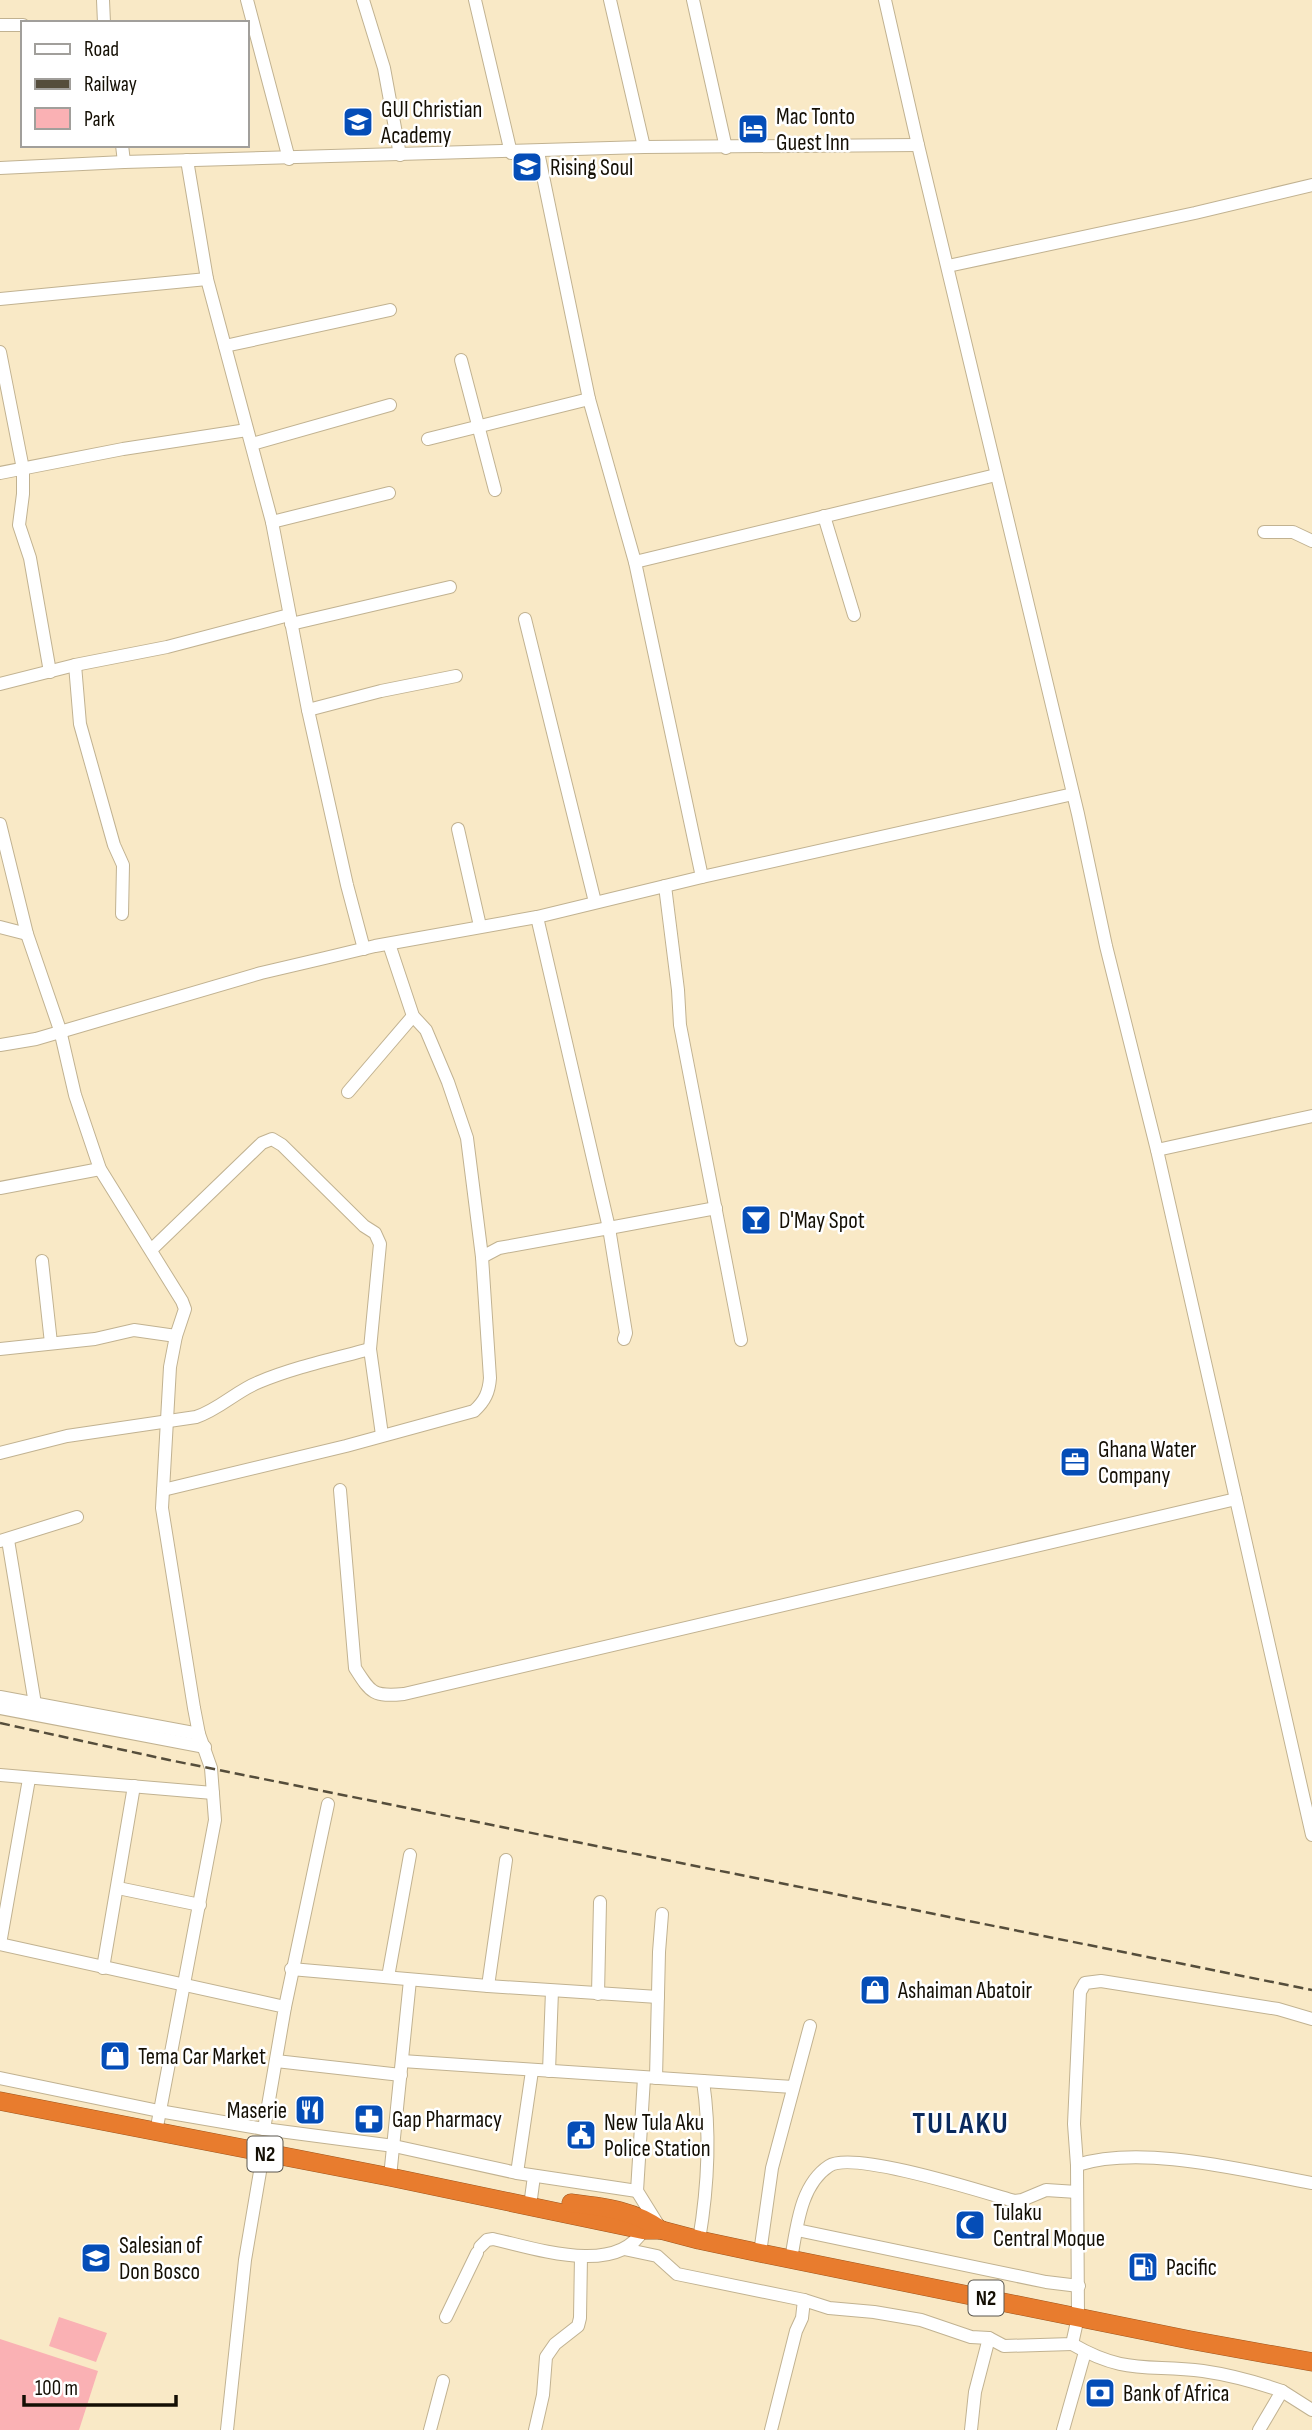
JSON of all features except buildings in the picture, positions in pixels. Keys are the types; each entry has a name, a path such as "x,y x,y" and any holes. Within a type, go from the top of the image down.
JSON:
{"highway":[{"name":"N2","path":"0,2101 643,2230 662,2230 699,2241 1312,2362"},
{"name":"N2","path":"530,2206 539,2202 550,2202 618,2210 643,2217 662,2230"}],"street":[{"path":"103,0 104,21"},
{"path":"247,0 289,159"},
{"path":"363,0 384,68 400,155"},
{"path":"475,0 512,153"},
{"path":"610,0 644,147"},
{"path":"693,0 726,148"},
{"path":"885,0 1073,794 1106,946 1157,1150 1312,1835"},
{"path":"0,26 21,25"},
{"path":"0,168 644,147 918,145"},
{"path":"122,147 124,162"},
{"path":"538,152 589,399 635,562 702,877"},
{"path":"187,160 207,279 272,522 308,710 364,949"},
{"path":"947,266 1312,185"},
{"path":"0,299 207,279"},
{"path":"225,346 390,310"},
{"path":"0,352 23,469 19,525 30,558 50,672"},
{"path":"461,360 495,490"},
{"path":"428,439 589,399"},
{"path":"252,444 390,405"},
{"path":"0,473 123,449 247,430"},
{"path":"635,562 996,475"},
{"path":"272,522 389,493"},
{"path":"824,516 854,615"},
{"path":"1264,532 1293,532 1312,541"},
{"path":"0,684 75,665 450,587"},
{"path":"525,620 595,902"},
{"path":"75,665 80,724 114,845 123,865 122,914"},
{"path":"308,710 381,691 456,676"},
{"path":"0,1045 36,1039 261,973 389,943 537,918 702,877 1073,794"},
{"path":"0,824 27,934 60,1030 75,1095 100,1169 185,1309 170,1367 163,1525 202,1741 211,1768 215,1820 156,2132"},
{"path":"458,829 480,926"},
{"path":"665,886 680,1025 741,1340"},
{"path":"537,918 609,1228 625,1322 624,1339"},
{"path":"0,927 27,934"},
{"path":"163,1490 346,1446 474,1411 483,1403 489,1389 482,1257 467,1138 448,1082 426,1030 413,1016 389,943"},
{"path":"348,1092 413,1016"},
{"path":"1157,1150 1312,1116"},
{"path":"151,1250 262,1143 272,1139 282,1145 375,1233 380,1244 370,1349 382,1436"},
{"path":"0,1188 100,1169"},
{"path":"482,1257 499,1248 716,1208"},
{"path":"42,1261 51,1343"},
{"path":"0,1349 95,1339 134,1330 176,1336"},
{"path":"0,1453 67,1436 207,1413 257,1383 308,1365 370,1349"},
{"path":"340,1490 355,1668 369,1690 385,1696 549,1661 1236,1499"},
{"path":"35,1704 4,1541 78,1517"},
{"path":"0,1697 202,1741"},
{"path":"0,1709 202,1741"},
{"path":"0,1775 213,1793"},
{"path":"29,1779 0,1944 285,2007"},
{"path":"103,1968 134,1786"},
{"path":"264,2129 291,1969 328,1804"},
{"path":"388,1977 410,1855"},
{"path":"488,1986 506,1860"},
{"path":"118,1888 200,1905"},
{"path":"598,1994 600,1902"},
{"path":"662,1913 650,2078 637,2191 662,2230"},
{"path":"291,1969 657,1997"},
{"path":"390,2178 410,1980"},
{"path":"1072,2344 1078,2317 1079,2286 1074,2112 1080,1992 1086,1983 1101,1981 1278,2009 1312,2019"},
{"path":"549,2071 552,1991"},
{"path":"760,2253 772,2168 810,2026"},
{"path":"276,2061 402,2068 549,2071 793,2087"},
{"path":"517,2173 532,2071"},
{"path":"0,2078 159,2111 264,2129 394,2146 517,2173 637,2191"},
{"path":"699,2241 709,2166 707,2106 703,2081"},
{"path":"227,2430 243,2273 263,2154"},
{"path":"1077,2165 1090,2161 1132,2158 1177,2159 1312,2183"},
{"path":"791,2259 804,2199 811,2185 831,2164 842,2162 895,2169 1014,2201 1046,2190 1077,2192"},
{"path":"530,2206 534,2176"},
{"path":"446,2317 479,2250 487,2240 581,2256 606,2255 624,2249 639,2238 643,2230"},
{"path":"797,2230 996,2272 1079,2286"},
{"path":"624,2249 657,2256 677,2274 804,2300 829,2308 921,2320 971,2337 989,2338 1004,2346 1072,2344 1113,2364 1235,2376 1282,2391 1312,2410"},
{"path":"535,2430 543,2395 546,2357 555,2344 578,2326 581,2256"},
{"path":"771,2430 796,2331 802,2318 804,2300"},
{"path":"971,2430 975,2392 989,2338"},
{"path":"1063,2430 1086,2352"},
{"path":"430,2430 443,2381"},
{"path":"1259,2430 1282,2391"}],"green space":[{"path":"59,2317 107,2333 96,2362 49,2346"},
{"path":"0,2339 98,2371 79,2430 0,2430"}],"railway":[{"path":"0,1723 169,1760 1312,1990"}],"place":[{"name":"GUI Christian Academy","path":"358,122"},
{"name":"Mac Tonto Guest Inn","path":"753,129"},
{"name":"Rising Soul","path":"527,167"},
{"name":"D'May Spot","path":"756,1220"},
{"name":"Ghana Water Company","path":"1075,1462"},
{"name":"Ashaiman Abatoir","path":"875,1990"},
{"name":"Tema Car Market","path":"115,2056"},
{"name":"Maserie","path":"310,2110"},
{"name":"Gap Pharmacy","path":"369,2119"},
{"name":"New Tula Aku Police Station","path":"581,2135"},
{"name":"Tulaku Central Moque","path":"970,2225"},
{"name":"Salesian of Don Bosco","path":"96,2258"},
{"name":"Pacific","path":"1143,2267"},
{"name":"Bank of Africa","path":"1100,2393"}],"district":[{"name":"TULAKU","path":"961,2123"}]}
